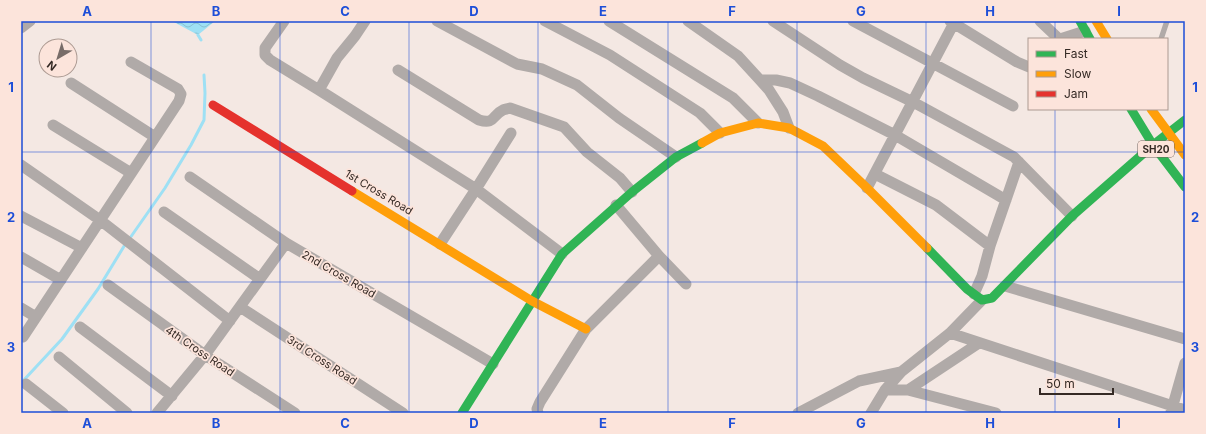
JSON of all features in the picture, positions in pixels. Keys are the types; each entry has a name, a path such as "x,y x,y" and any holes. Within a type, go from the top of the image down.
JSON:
{"street":[{"path":"21,28 30,21"},
{"path":"284,21 266,48 265,55 270,60 476,189 562,254"},
{"path":"319,90 337,58 356,36 365,21"},
{"path":"438,21 517,64 542,69 577,85 619,118 676,157"},
{"path":"544,21 610,56 700,113 720,133"},
{"path":"609,21 733,98 758,123"},
{"path":"688,21 738,56 769,90 783,112 789,128"},
{"path":"773,21 846,68 913,102 1014,157 1072,216"},
{"path":"853,21 1014,106"},
{"path":"1040,21 1059,38"},
{"path":"1067,38 1088,35 1080,21"},
{"path":"1096,21 1106,38"},
{"path":"867,188 913,102 953,22 1017,62 1028,67"},
{"path":"23,337 179,101 181,94 178,89 131,62"},
{"path":"398,70 485,122 491,121 502,110 510,108 564,128 573,135 583,149 620,178 632,192"},
{"path":"760,80 776,80 790,83 895,135 1006,200"},
{"path":"71,83 155,137"},
{"name":"1st Cross Road","path":"213,105 532,301 586,328"},
{"name":"SH20","path":"1132,110 1153,145 1185,188"},
{"name":"SH20","path":"1152,110 1185,155"},
{"path":"462,413 562,254 616,205 676,157 720,133 758,123 789,128 823,146 978,297 992,298 1072,216 1153,145 1185,120"},
{"path":"53,125 131,173"},
{"path":"440,244 511,133"},
{"path":"871,413 885,390 901,372 950,333 978,297 990,246 1019,162"},
{"path":"21,165 100,220 230,321"},
{"path":"875,174 936,205 990,246"},
{"name":"2nd Cross Road","path":"190,177 286,243 493,364"},
{"path":"616,205 659,256 686,284"},
{"path":"164,212 260,279"},
{"path":"21,216 82,248"},
{"path":"161,412 205,355 286,243"},
{"path":"538,413 537,409 540,402 586,328 659,256"},
{"path":"21,257 61,280"},
{"name":"4th Cross Road","path":"108,285 205,355 295,413"},
{"path":"1005,286 1185,339"},
{"name":"3rd Cross Road","path":"240,307 403,413"},
{"path":"21,308 36,317"},
{"path":"80,327 172,396"},
{"path":"950,333 1171,410 1185,410"},
{"path":"908,390 979,343"},
{"path":"59,357 127,413"},
{"path":"1171,410 1185,363"},
{"path":"798,413 859,381 901,372"},
{"path":"26,384 63,413"},
{"path":"885,390 908,390 996,413"}],"lane":[{"path":"1161,38 1167,21"}],"water":[{"path":"172,21 215,21 198,35"}],"waterway":[{"path":"198,35 201,40"},
{"path":"130,238 165,188 204,120 204,75"},
{"path":"22,382 62,339 98,289 126,243"}],"traffic: fast":[{"path":"1080,21 1089,38"},
{"path":"1132,110 1153,145 1185,187"},
{"path":"927,248 967,289 982,300 992,298 1072,216 1153,145 1185,120"},
{"path":"462,413 562,254 632,192 676,157 702,143"}],"traffic: slow":[{"path":"1096,21 1106,38"},
{"path":"1152,110 1185,155"},
{"path":"702,143 720,133 758,123 789,128 823,146 927,248"},
{"path":"352,191 532,301 586,329"}],"traffic: jam":[{"path":"213,105 352,191"}]}
